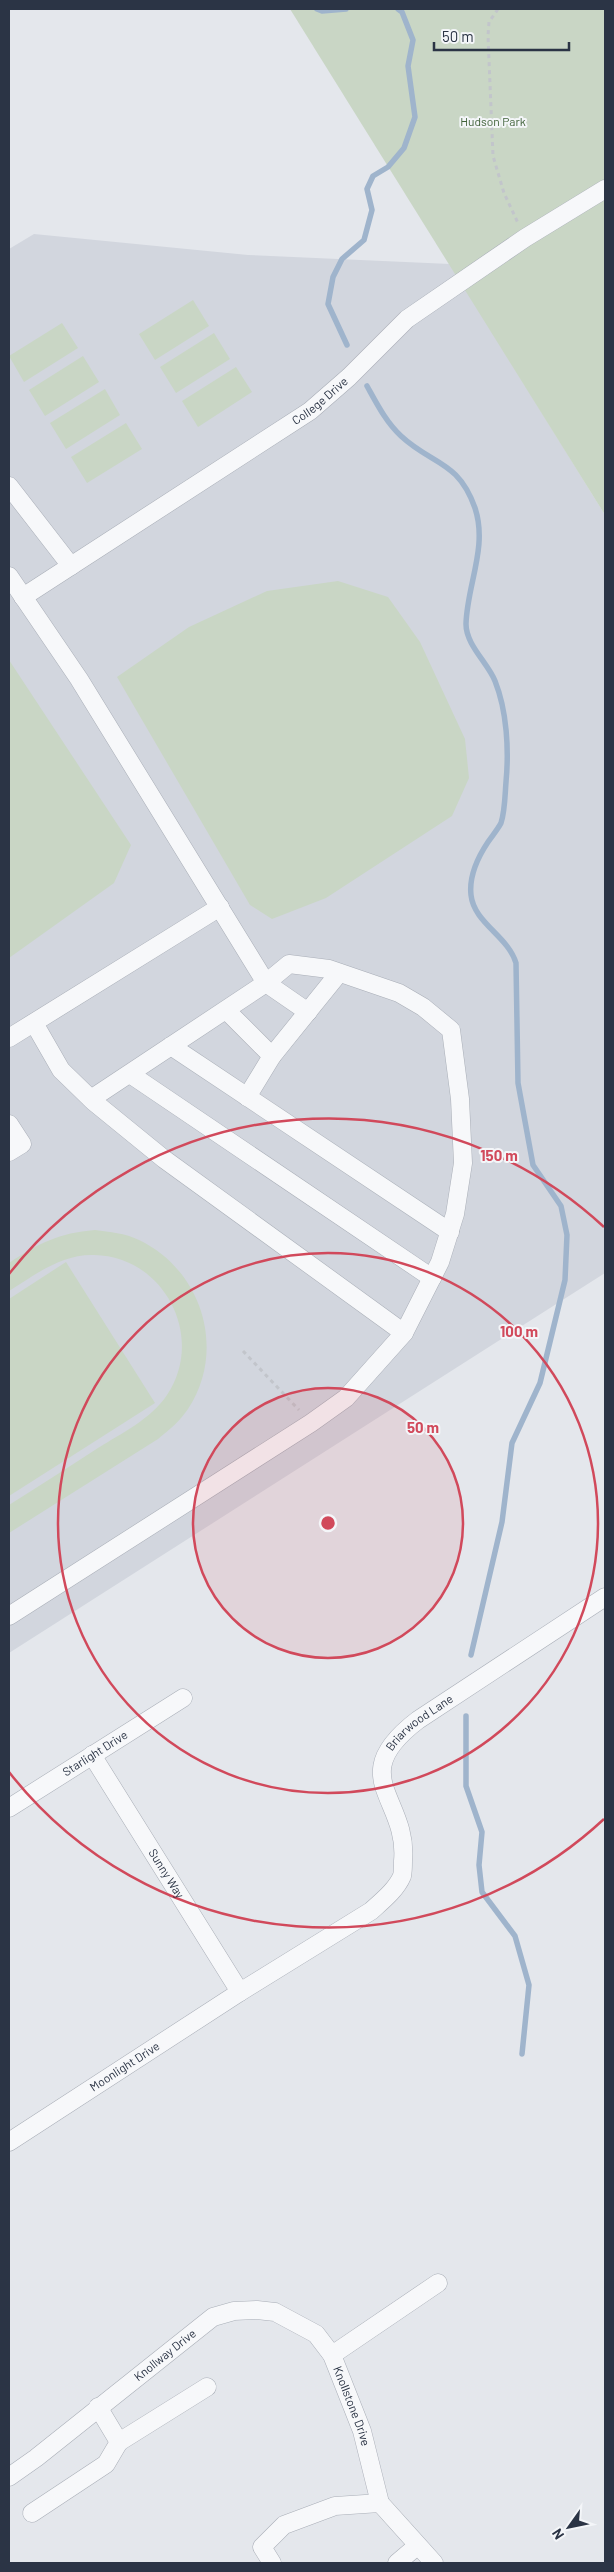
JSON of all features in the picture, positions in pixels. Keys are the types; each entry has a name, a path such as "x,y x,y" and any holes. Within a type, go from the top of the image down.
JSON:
{"street":[{"name":"College Drive","path":"23,597 310,411 349,377 407,318 525,238 605,189"},
{"path":"9,486 71,566"},
{"path":"9,576 79,679 266,983 308,1012"},
{"path":"9,1038 220,907"},
{"path":"9,1616 311,1423 346,1398 404,1333 432,1278 455,1214 463,1163 460,1099 451,1030 423,1007 399,993 329,968 289,964 266,983 91,1099"},
{"path":"247,1097 272,1056 339,973"},
{"path":"226,1010 272,1056"},
{"path":"34,1022 61,1070 91,1099 172,1165 404,1333"},
{"path":"171,1046 450,1232"},
{"path":"130,1074 432,1278"},
{"path":"9,1124 22,1144 9,1152"},
{"name":"Briarwood Lane","path":"240,1992 371,1911 387,1897 402,1876 405,1845 382,1782 383,1760 402,1732 605,1597"},
{"name":"Starlight Drive","path":"9,1808 183,1698"},
{"name":"Sunny Way","path":"92,1755 240,1992"},
{"name":"Moonlight Drive","path":"9,2142 240,1992"},
{"name":"Knollstone Drive","path":"434,2563 380,2504 362,2430 332,2355 438,2283"},
{"name":"Knollway Drive","path":"9,2477 36,2458 213,2317 234,2311 257,2310 275,2312 316,2334 332,2355"},
{"path":"32,2513 106,2464 119,2442 207,2387"},
{"path":"98,2407 119,2442"},
{"path":"272,2563 262,2547 284,2525 335,2506 380,2504"},
{"path":"397,2563 417,2546"}],"path":[{"path":"498,9 489,22 488,36 493,156 504,193 525,238"},
{"path":"243,1351 311,1423"}],"shaded area":[{"path":"34,234 248,255 450,264 605,515 605,1273 9,1653 9,249"}],"green space":[{"name":"Hudson Park","path":"290,9 605,9 605,515"},
{"path":"193,300 209,326 155,360 139,334"},
{"path":"62,323 78,348 24,382 9,356"},
{"path":"214,333 230,359 176,393 160,367"},
{"path":"83,356 99,382 45,416 29,390"},
{"path":"236,367 252,392 198,427 182,401"},
{"path":"105,389 120,415 66,449 50,423"},
{"path":"126,423 142,449 87,483 71,457"},
{"path":"338,581 388,597 420,642 465,739 469,778 452,816 326,898 272,919 250,905 117,677 189,627 267,591"},
{"path":"9,660 131,845 114,883 9,958"},
{"path":"95,1230 117,1233 139,1240 161,1253 179,1271 192,1291 202,1314 206,1338 206,1362 200,1386 185,1413 158,1439 9,1533 9,1505 126,1431 153,1411 167,1395 178,1372 182,1349 179,1325 171,1304 158,1284 140,1269 119,1259 94,1255 70,1258 39,1272 9,1291 9,1263 30,1250 60,1236"},
{"path":"66,1262 155,1403 9,1496 9,1299"}],"waterway":[{"path":"317,9 322,11 346,9"},
{"path":"347,345 328,304 333,277 342,259 364,240 372,210 367,189 373,176 388,167 404,148 415,117 408,66 413,40 402,12 398,9"},
{"path":"367,386 396,431 412,445 452,472 461,481 475,508 479,537 478,552 466,624 473,647 492,674 499,693 505,718 507,770 505,802 501,823 484,848 478,861 471,881 471,895 473,905 478,914 506,945 516,963 518,1083 533,1165 561,1206 567,1235 565,1280 540,1383 512,1443 502,1522 471,1655"},
{"path":"466,1716 466,1786 482,1832 479,1865 482,1892 515,1936 529,1985 522,2054"}]}
